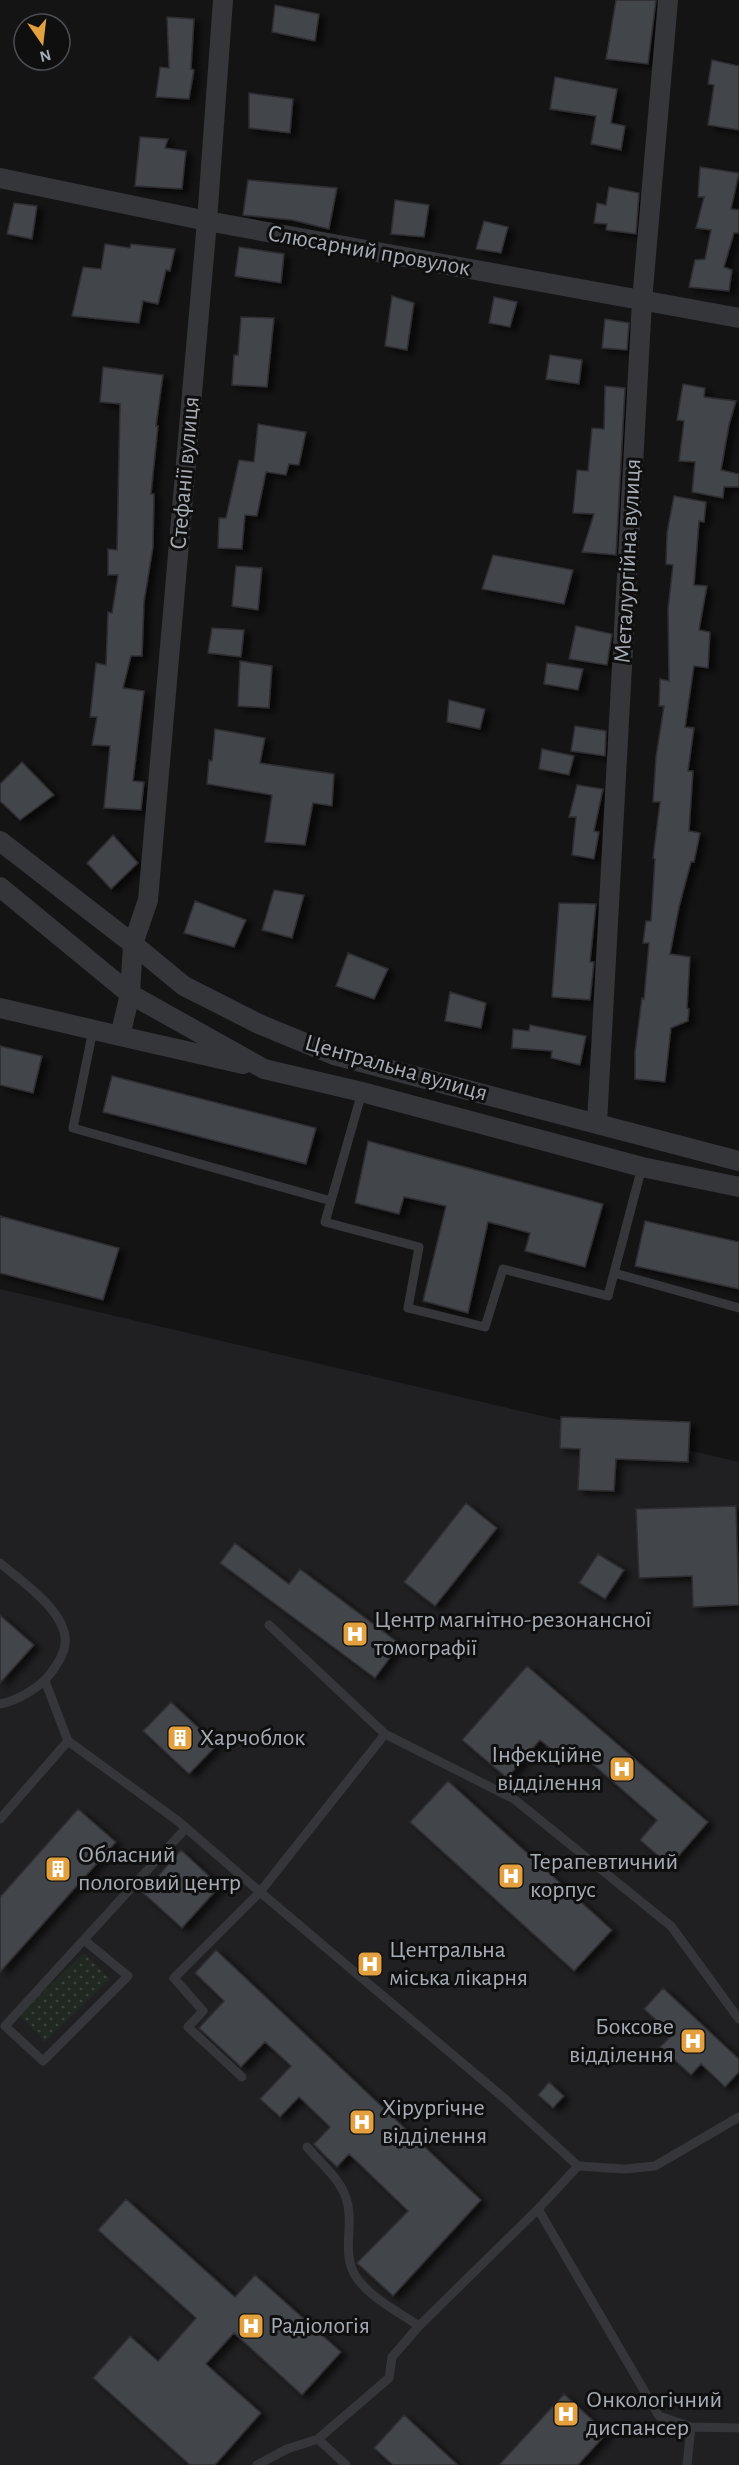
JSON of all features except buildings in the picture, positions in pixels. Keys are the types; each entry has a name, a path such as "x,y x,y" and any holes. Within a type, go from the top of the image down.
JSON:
{"street":[{"name":"Стефанії вулиця","path":"120,1036 130,994 133,944 148,900 207,221 223,0"},
{"name":"Металургійна вулиця","path":"597,1124 642,301 668,0"},
{"name":"Слюсарний провулок","path":"0,178 207,221 739,318"},
{"name":"Центральна вулиця","path":"0,841 184,986 259,1024 334,1055 739,1161"},
{"name":"Центральна вулиця","path":"0,887 130,994 264,1069 362,1092 642,1167 739,1187"},
{"path":"0,1008 264,1069"}],"lane":[{"path":"93,1030 73,1128 331,1201"},
{"path":"362,1092 325,1222 419,1247 408,1308 485,1327 503,1269 608,1296 642,1167"},
{"path":"614,1273 739,1308"},
{"path":"0,1563 54,1611 63,1628 66,1644 60,1659 45,1681 9,1702 0,1704"},
{"path":"269,1625 385,1734 514,1799 671,1926 739,2019"},
{"path":"45,1681 68,1741 99,1761 186,1828 505,2099 578,2166 625,2169 655,2166 739,2117"},
{"path":"242,2077 188,2027 203,2011 174,1978 260,1892 385,1734"},
{"path":"0,1819 68,1741"},
{"path":"84,1940 128,1976 43,2061 5,2026 186,1828"},
{"path":"307,2147 346,2196 349,2209 349,2260 354,2275 366,2289 419,2326"},
{"path":"257,2465 287,2449 318,2439 389,2378 392,2357 419,2326 538,2209 578,2166"},
{"path":"538,2209 659,2416 691,2427 739,2428"},
{"path":"687,2465 691,2427"},
{"path":"318,2439 346,2465"}],"shaded area":[{"name":"Центральна міська лікарня","path":"0,1289 739,1462 739,2465 0,2465"},
{"path":"84,1953 110,1979 45,2042 19,2015"}],"place":[{"name":"Центр магнітно-резонансної томографії","path":"355,1634"},
{"name":"Харчоблок","path":"180,1738"},
{"name":"Інфекційне відділення","path":"622,1769"},
{"name":"Обласний пологовий центр","path":"58,1869"},
{"name":"Терапевтичний корпус","path":"511,1876"},
{"name":"Центральна міська лікарня","path":"370,1964"},
{"name":"Боксове відділення","path":"693,2041"},
{"name":"Хірургічне відділення","path":"362,2122"},
{"name":"Радіологія","path":"251,2326"},
{"name":"Онкологічний диспансер","path":"566,2414"}]}
